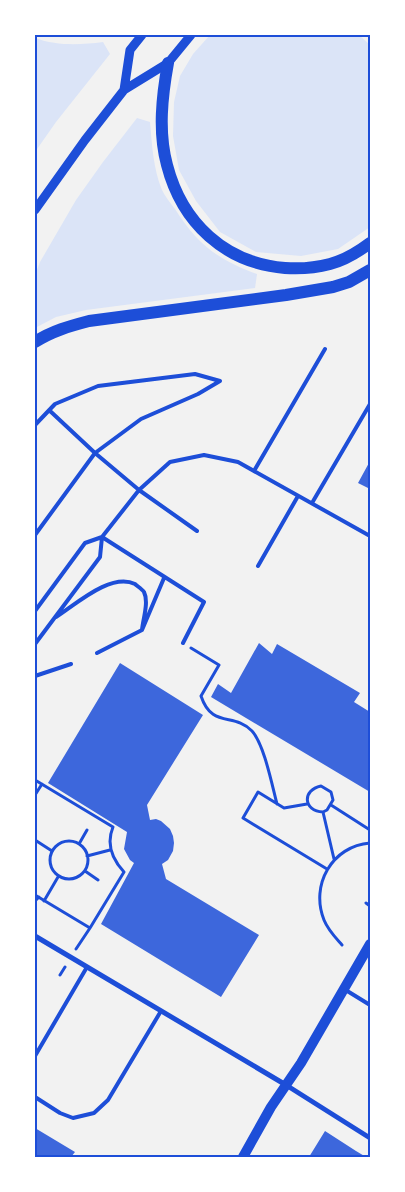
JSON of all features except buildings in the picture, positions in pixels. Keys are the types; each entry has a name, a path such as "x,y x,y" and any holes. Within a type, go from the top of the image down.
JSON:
{"main road":[{"path":"168,63 162,112 163,140 167,165 175,187 186,208 197,225 213,241 229,252 249,261 269,266 293,268 310,268 330,264 350,256 369,243"},
{"path":"35,342 69,326 89,321 333,287 349,282 370,270"},
{"path":"243,1157 301,1063 370,944"}],"street":[{"path":"124,90 130,50 142,35"},
{"path":"35,210 85,140 124,90 168,63 191,35"},
{"path":"35,936 286,1085 370,1138"}],"lane":[{"path":"254,470 325,349"},
{"path":"35,425 55,404 98,386 195,374 220,381 198,394 141,419 94,452 35,535"},
{"path":"312,504 370,404"},
{"path":"49,410 139,490 197,531"},
{"path":"35,611 85,543 102,537 139,490 170,462 204,455 238,462 370,536"},
{"path":"258,566 298,496"},
{"path":"102,537 204,602 183,643"},
{"path":"35,644 100,557 102,537"},
{"path":"97,653 142,630 164,578"},
{"path":"56,617 100,587 111,583 128,582 144,591 145,603 142,630"},
{"path":"35,676 71,664"},
{"path":"35,1056 87,967"},
{"path":"344,989 370,1005"},
{"path":"35,1097 60,1114 73,1118 94,1113 108,1100 161,1011"}],"path":[{"path":"183,643 218,665 201,696 204,706 221,719 239,721 246,725 258,738 277,804"},
{"path":"35,780 113,827 110,850 124,872 90,928 37,896 35,901"},
{"path":"35,795 42,784"},
{"path":"320,786 331,792 333,800 331,805 323,812 315,811 311,809 307,798 315,787 320,786"},
{"path":"308,804 284,808 258,792 243,818 327,869"},
{"path":"331,805 370,830"},
{"path":"323,812 334,859"},
{"path":"79,844 87,830"},
{"path":"35,840 52,851"},
{"path":"64,842 79,844 85,849 87,856 88,864 85,871 73,879 58,877 52,872 50,865 52,851 64,842"},
{"path":"342,945 323,920 319,901 320,886 327,869 334,859 354,846 370,843"},
{"path":"87,856 110,850"},
{"path":"85,871 98,880"},
{"path":"44,901 58,877"},
{"path":"366,903 370,906"}],"shaded area":[{"path":"210,35 359,35 370,45 370,227 338,249 301,256 256,252 220,232 196,201 179,170 173,136 174,102 180,76 193,54"},
{"path":"35,38 43,41 69,44 103,42 110,54 56,122 35,152"},
{"path":"137,118 150,122 153,156 162,190 168,200 200,241 220,257 257,274 255,288 86,310 56,317 35,328 35,275 40,262 76,200"}]}
